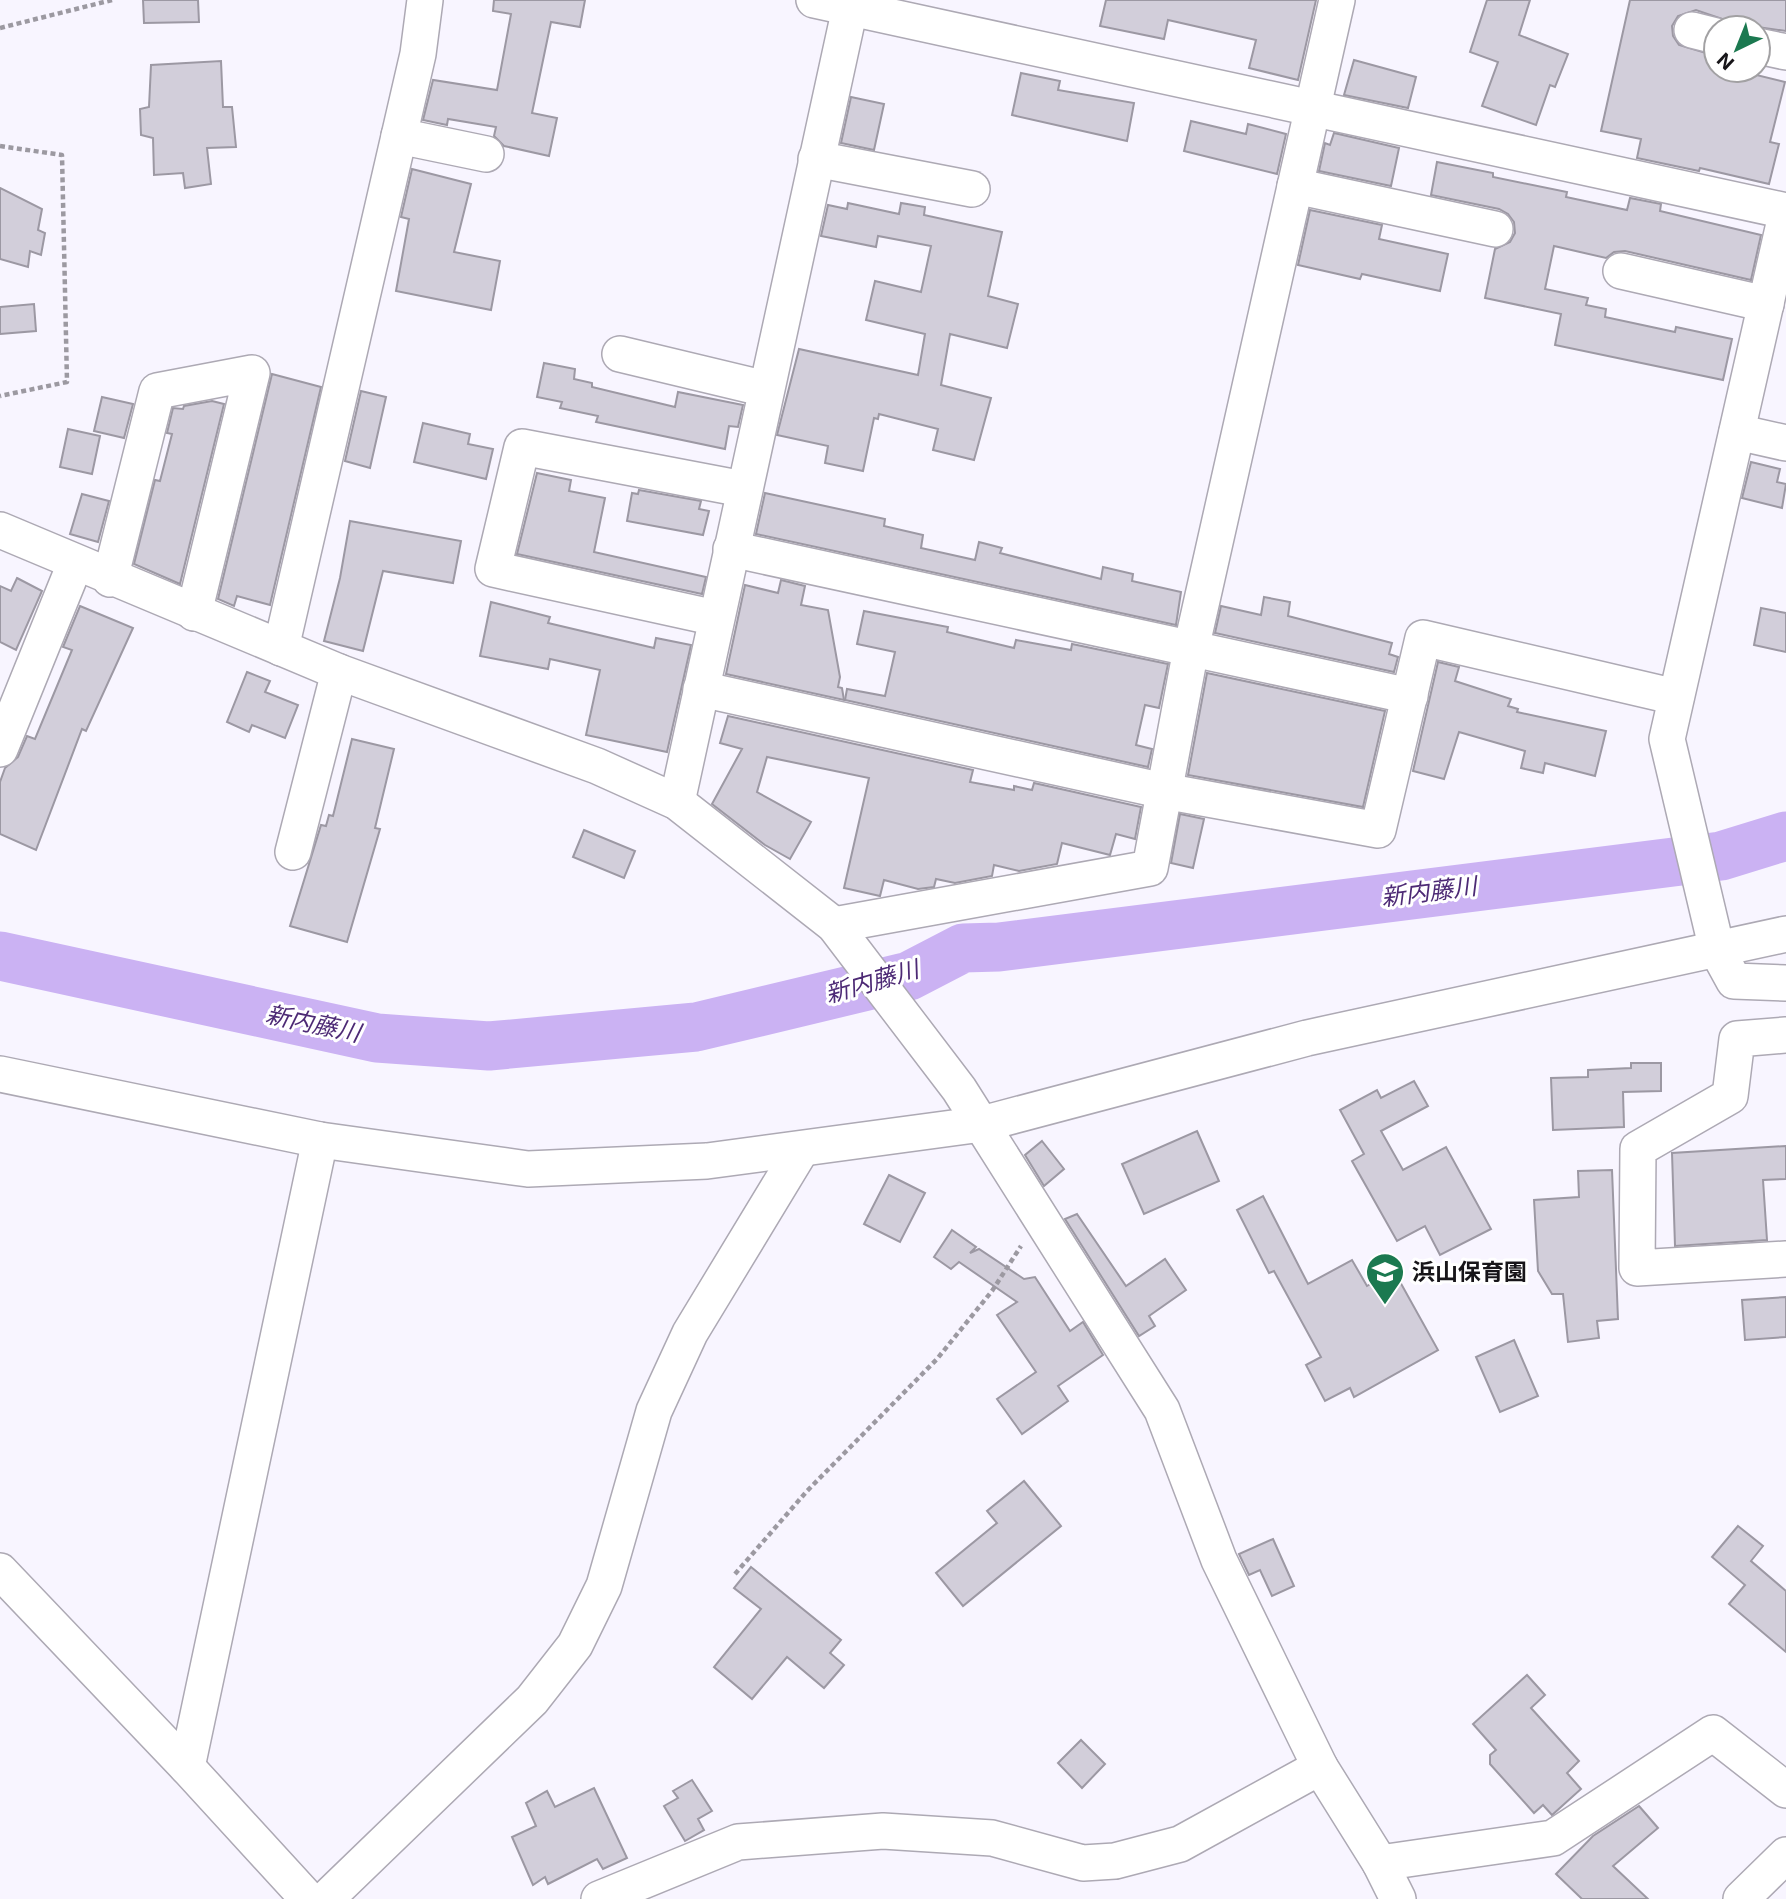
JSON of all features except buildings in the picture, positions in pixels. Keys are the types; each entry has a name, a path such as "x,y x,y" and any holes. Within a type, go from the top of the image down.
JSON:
{"street":[{"path":"281,648 418,54 425,0"},
{"path":"814,0 1786,213 1766,304 1771,349 1737,432 1667,739 1674,779 1712,935 1734,981 1786,984"},
{"path":"842,934 1150,868 1191,649 1337,0"},
{"path":"677,802 743,489 850,8"},
{"path":"399,136 486,154"},
{"path":"816,159 972,189"},
{"path":"1295,186 1495,229"},
{"path":"1621,271 1766,304"},
{"path":"620,354 766,389"},
{"path":"110,579 157,391 252,373 194,613"},
{"path":"1737,432 1786,443"},
{"path":"716,618 493,569 522,447 743,489"},
{"path":"0,530 110,579 339,672 597,766 677,802 842,934 959,1089 1162,1410 1219,1560 1320,1768 1380,1863 1398,1899"},
{"path":"731,549 1410,696"},
{"path":"0,748 75,564"},
{"path":"701,689 1164,791 1378,830 1423,638 1676,697"},
{"path":"293,852 339,672"},
{"path":"0,1074 320,1140 528,1169 707,1161 982,1124 1712,935 1786,934"},
{"path":"1786,1035 1737,1039 1730,1096 1638,1149 1637,1268 1786,1259"},
{"path":"187,1766 320,1140"},
{"path":"326,1899 532,1700 575,1645 604,1586 654,1411 690,1333 801,1150"},
{"path":"0,1571 187,1766 308,1899"},
{"path":"1380,1863 1553,1838 1713,1733 1786,1790"},
{"path":"599,1899 737,1842 883,1831 992,1838 1083,1863 1115,1861 1180,1844 1320,1768"},
{"path":"1741,1899 1786,1855"}],"path":[{"path":"0,28 112,0"},
{"path":"0,146 62,155 66,382 0,396"},
{"path":"735,1574 807,1491 937,1359 992,1291 1041,1216"}],"waterway":[{"name":"新内藤川","path":"0,956 377,1038 489,1046 696,1027 909,976 963,948 999,947 1721,856 1786,836"}],"place":[{"name":"浜山保育園","path":"1385,1306"}]}
